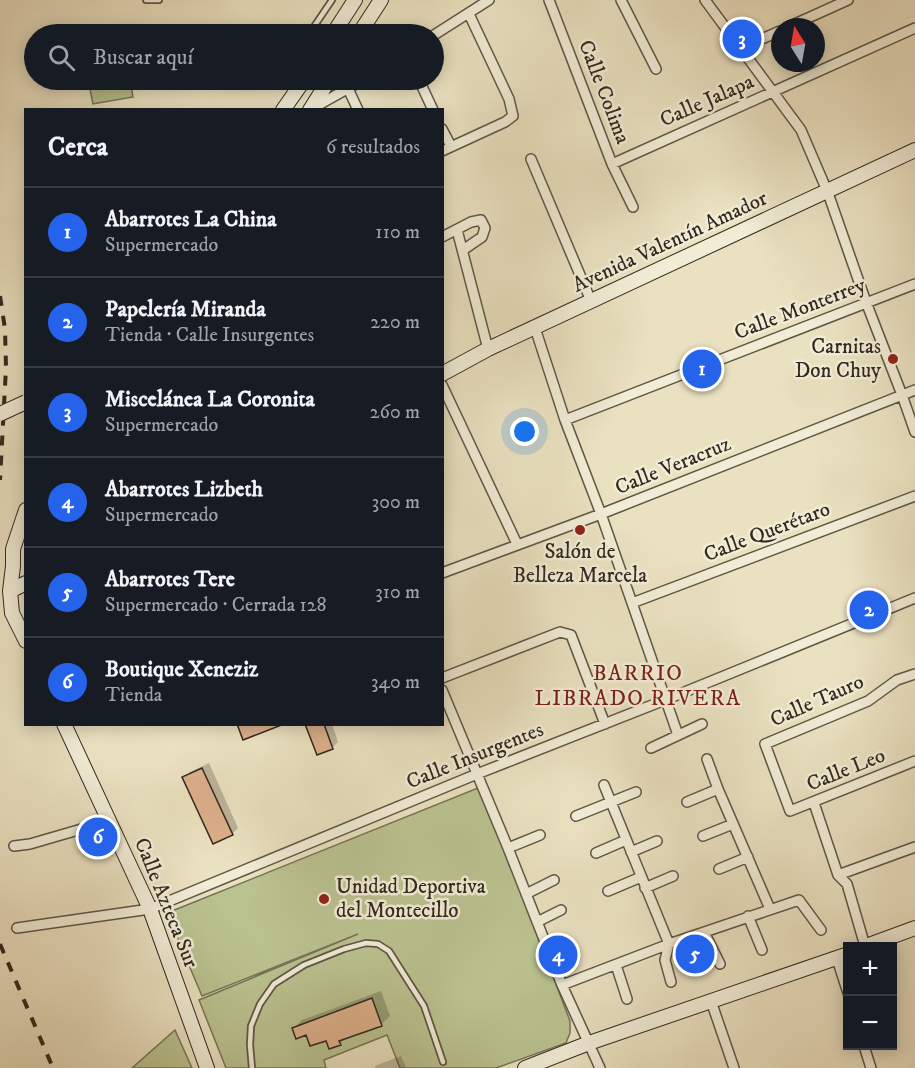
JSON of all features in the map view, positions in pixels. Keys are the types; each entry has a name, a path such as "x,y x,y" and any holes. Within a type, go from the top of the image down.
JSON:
{"street":[{"path":"339,24 355,0"},
{"path":"366,24 381,0"},
{"path":"444,29 489,0"},
{"name":"Calle Colima","path":"549,0 612,164 633,207"},
{"path":"621,0 656,69"},
{"path":"705,0 801,130 828,192 915,432"},
{"path":"808,18 848,0"},
{"path":"447,148 505,122 513,116 509,99 468,14"},
{"name":"Calle Jalapa","path":"612,164 915,28"},
{"path":"741,48 771,35"},
{"path":"284,108 297,90"},
{"path":"311,108 319,90"},
{"path":"314,108 346,90"},
{"path":"348,90 357,108"},
{"path":"424,90 432,108"},
{"name":"Avenida Valentín Amador","path":"444,373 488,349 915,150"},
{"path":"531,159 591,301"},
{"path":"444,236 471,222 481,220 485,228 482,237 463,250"},
{"path":"457,230 488,349"},
{"name":"Calle Monterrey","path":"565,420 915,284"},
{"path":"535,328 565,420 601,514 678,735"},
{"path":"444,389 517,544"},
{"name":"Calle Veracruz","path":"444,572 601,514 915,390"},
{"path":"0,414 24,403"},
{"name":"Calle Querétaro","path":"632,603 915,496"},
{"path":"24,516 13,549 10,591 12,613 24,637"},
{"path":"13,566 24,557"},
{"path":"10,591 24,585"},
{"name":"Calle Insurgentes","path":"17,928 150,909 477,774 915,598"},
{"path":"444,677 560,632 571,635 605,724"},
{"name":"Calle Tauro","path":"790,812 765,744 867,701 897,680 915,674"},
{"path":"444,695 562,985 600,1068"},
{"path":"651,748 702,724"},
{"name":"Calle Azteca Sur","path":"65,726 150,909 207,1068"},
{"path":"707,759 770,909"},
{"name":"Calle Leo","path":"790,812 915,761"},
{"path":"604,785 669,944 665,960 671,982"},
{"path":"687,802 718,789"},
{"path":"576,816 636,792"},
{"path":"814,803 838,875 847,884 864,942"},
{"path":"14,846 30,844 109,821"},
{"path":"703,836 733,824"},
{"path":"508,848 540,835"},
{"path":"596,853 626,840"},
{"path":"631,852 657,841"},
{"path":"838,875 915,847"},
{"path":"719,869 748,857"},
{"path":"645,888 674,876"},
{"path":"608,891 640,877"},
{"path":"526,894 554,880"},
{"path":"562,985 669,944 799,900 821,930"},
{"path":"537,922 561,910"},
{"path":"748,916 762,950"},
{"path":"876,942 915,928"},
{"path":"704,932 720,964"},
{"path":"525,1068 590,1043 842,957"},
{"path":"616,965 627,999"},
{"path":"711,1001 734,1068"},
{"path":"865,1050 871,1068"}],"lane":[{"path":"146,0 159,0"},
{"path":"316,24 332,0"},
{"path":"252,1068 251,1026 260,1004 274,984 304,965 366,943 378,944 389,951 424,1006 443,1062"}],"green space":[{"path":"90,90 132,90 133,97 93,104"},
{"path":"478,788 513,871 570,1021 570,1033 566,1043 496,1068 400,1068 387,1035 324,1060 326,1068 226,1068 199,1000 358,934 202,996 167,913"},
{"path":"175,1030 192,1068 132,1068"}],"building":[{"path":"238,726 279,726 243,740"},
{"path":"306,726 325,726 333,749 317,755"},
{"path":"202,768 233,835 213,844 182,777"},
{"path":"372,998 382,1026 339,1041 341,1045 329,1049 326,1041 310,1046 306,1035 296,1039 292,1028"}],"railway":[{"path":"0,296 5,329 6,368 0,480"},
{"path":"0,944 53,1068"}],"place":[{"name":"Miscelánea La Coronita","path":"742,39"},
{"name":"Carnitas Don Chuy","path":"893,359"},
{"name":"Abarrotes La China","path":"702,369"},
{"name":"Salón de Belleza Marcela","path":"580,530"},
{"name":"Papelería Miranda","path":"869,610"},
{"name":"Boutique Xeneziz","path":"98,837"},
{"name":"Unidad Deportiva del Montecillo","path":"324,899"},
{"name":"Abarrotes Tere","path":"695,954"},
{"name":"Abarrotes Lizbeth","path":"558,955"}],"district":[{"name":"BARRIO LIBRADO RIVERA","path":"638,686"}]}
